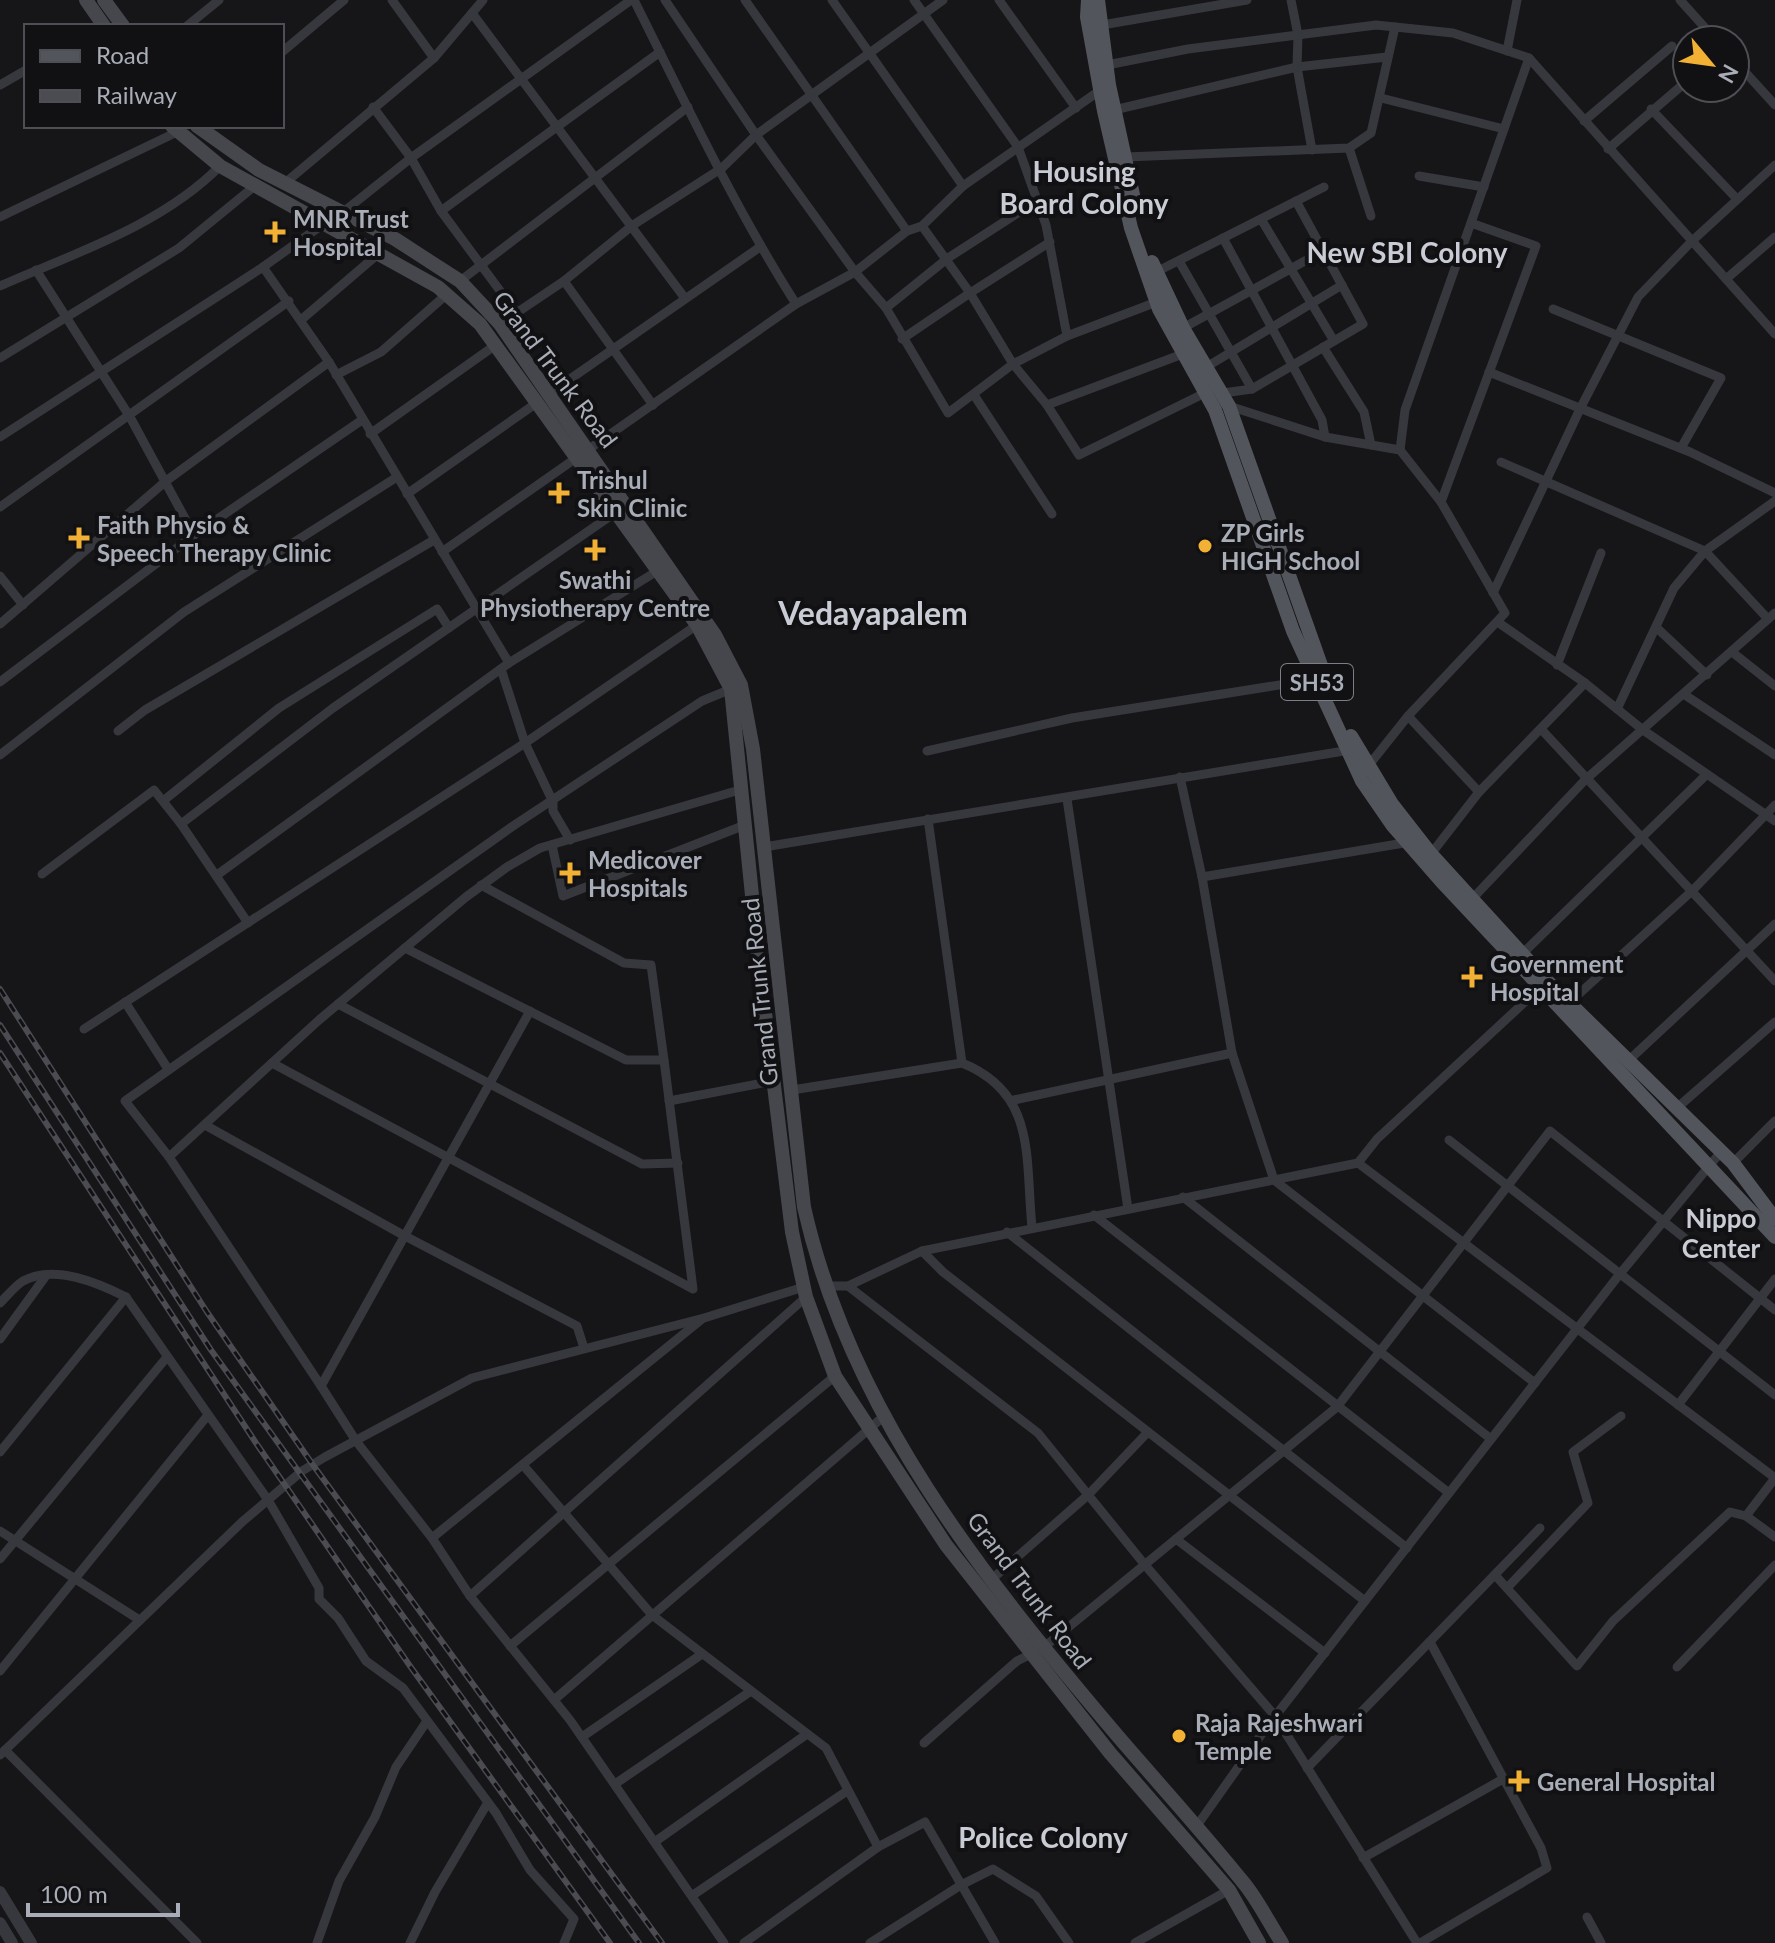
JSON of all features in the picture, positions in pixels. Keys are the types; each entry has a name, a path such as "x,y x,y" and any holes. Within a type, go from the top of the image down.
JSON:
{"main road":[{"path":"86,0 101,24"},
{"path":"104,0 122,24"},
{"name":"SH53","path":"1088,0 1087,17 1105,88 1131,228 1190,351 1219,394 1234,460 1293,631 1320,679"},
{"name":"SH53","path":"1098,0 1107,65 1105,88 1126,157 1141,232 1163,300 1183,328 1190,351 1208,366 1320,679 1352,750 1362,781 1413,841 1775,1237"},
{"name":"Grand Trunk Road","path":"200,128 259,170 395,239 460,281 500,324 544,397"},
{"path":"174,129 220,166 438,287 480,324 544,397 584,454 616,512 662,567 697,625 731,689 776,1106 805,1292 835,1376 946,1545 1036,1651 1167,1822 1229,1890 1259,1943"},
{"name":"Grand Trunk Road","path":"584,454 662,567 715,635 741,685 753,749 804,1207 816,1264 837,1322 883,1417 927,1491 992,1579 1036,1651 1244,1882 1282,1943"},
{"name":"SH53","path":"1352,750 1369,765 1413,841 1431,854 1473,898 1523,953 1544,984 1569,1003 1733,1163 1775,1219"},
{"path":"773,1076 789,1067"},
{"path":"776,1106 793,1097"},
{"path":"801,1269 816,1264"},
{"path":"818,1329 837,1322"}],"street":[{"path":"189,24 219,0"},
{"path":"284,50 344,0"},
{"path":"392,0 434,58"},
{"path":"285,183 434,58 483,0"},
{"path":"665,0 756,135 855,272 886,308 948,413 1013,364 1067,336 1163,300"},
{"path":"745,0 907,231"},
{"path":"832,0 963,186"},
{"path":"914,0 1018,147 1050,242 1067,336"},
{"path":"500,324 515,311 564,281 633,225 722,168 756,135 943,0"},
{"path":"999,0 1076,108"},
{"path":"1102,25 1247,0"},
{"path":"1291,0 1298,35 1297,67 1312,150"},
{"path":"1507,51 1517,0"},
{"path":"1680,0 1702,24"},
{"path":"342,213 411,158 627,1 660,52 760,247 796,304"},
{"path":"472,13 684,297"},
{"path":"1107,65 1188,49 1376,25 1453,33 1529,58 1775,334"},
{"path":"1126,157 1349,148 1371,133 1395,27"},
{"path":"1584,121 1671,47"},
{"path":"441,211 660,52"},
{"path":"1114,110 1297,67 1387,57"},
{"path":"1400,450 1405,410 1529,58"},
{"path":"0,85 24,71"},
{"path":"1751,79 1775,105"},
{"path":"442,552 796,304 855,272 907,231 922,226 963,186 1105,88"},
{"path":"1608,149 1671,93"},
{"path":"1381,98 1504,129"},
{"path":"373,107 411,158 441,211 482,262 515,311"},
{"path":"460,281 688,107"},
{"path":"1651,109 1737,199"},
{"path":"0,217 174,129"},
{"path":"1349,148 1371,216"},
{"path":"1493,593 1581,407 1638,297 1691,242 1775,165"},
{"path":"0,286 97,245 196,191 220,166"},
{"path":"1419,176 1484,187"},
{"path":"0,358 179,248 256,185"},
{"path":"1156,272 1324,187"},
{"path":"886,308 948,258 1038,200"},
{"path":"922,226 948,258 1013,364 1047,405 1079,455 1219,394 1252,389 1363,324 1296,201"},
{"path":"1261,219 1334,341"},
{"path":"1441,502 1536,246 1471,223"},
{"path":"0,437 99,370 263,267 322,225"},
{"path":"1726,279 1775,237"},
{"path":"1223,238 1322,420 1325,437"},
{"path":"902,339 1050,242"},
{"path":"407,494 684,297 760,247"},
{"path":"1183,328 1323,251"},
{"path":"301,320 378,254"},
{"path":"1179,261 1252,389"},
{"path":"263,267 329,362 477,609 505,666 525,743 553,802 553,811 570,840"},
{"path":"36,270 130,417 194,535"},
{"path":"564,281 653,405"},
{"path":"1208,366 1342,285"},
{"path":"336,375 381,352 446,295"},
{"path":"0,507 289,301"},
{"path":"1553,309 1721,378 1681,448"},
{"path":"1766,325 1775,317"},
{"path":"370,434 497,344"},
{"path":"1323,347 1364,412 1371,445"},
{"path":"1047,405 1190,351"},
{"path":"0,624 166,481 329,362"},
{"path":"1489,372 1681,448 1775,493"},
{"path":"1219,394 1325,437 1400,450 1441,502 1505,613 1499,623 1408,716 1369,765"},
{"path":"974,395 1052,514"},
{"path":"0,682 194,535 362,420"},
{"path":"1473,898 1585,780 1773,615 1705,551 1501,462"},
{"path":"0,755 184,612 397,477"},
{"path":"1617,709 1674,588 1705,551 1775,501"},
{"path":"181,824 333,708 616,512"},
{"path":"118,731 145,710 434,540"},
{"path":"1557,665 1601,553"},
{"path":"217,875 505,666 662,567"},
{"path":"0,576 23,605"},
{"path":"163,801 279,708 437,609 449,628"},
{"path":"1499,623 1585,683 1643,730 1771,818"},
{"path":"84,1029 525,743 697,625"},
{"path":"1657,628 1707,675"},
{"path":"1732,652 1775,686"},
{"path":"927,751 1072,718 1320,679"},
{"path":"1431,854 1479,792 1585,683"},
{"path":"724,1943 582,1737 470,1596 432,1538 356,1441 169,1157 125,1101 500,835 702,701 731,689"},
{"path":"1685,695 1775,755"},
{"path":"1408,716 1479,792"},
{"path":"1541,729 1585,780 1693,890 1775,981"},
{"path":"764,847 1352,750"},
{"path":"1523,953 1706,775"},
{"path":"1180,777 1202,877 1232,1053 1274,1180 1535,1383"},
{"path":"169,1157 338,1004 507,867 552,845 743,789"},
{"path":"42,874 154,790 181,824 248,923"},
{"path":"1067,799 1128,1209"},
{"path":"1569,1003 1771,818 1775,805"},
{"path":"928,819 962,1063"},
{"path":"552,845 563,896 745,825"},
{"path":"1202,877 1413,841"},
{"path":"272,1063 693,1289 651,965 624,963 481,885"},
{"path":"1628,1061 1775,924"},
{"path":"405,948 626,1060 664,1060"},
{"path":"826,1286 848,1286 922,1251 1358,1163 1377,1139 1544,984"},
{"path":"125,1002 168,1069"},
{"path":"338,1004 642,1164 678,1163"},
{"path":"321,1386 530,1011"},
{"path":"1678,1107 1775,1022"},
{"path":"1014,1100 1232,1053"},
{"path":"793,1097 962,1063 985,1072 1014,1100 1022,1124 1032,1227"},
{"path":"669,1101 773,1076"},
{"path":"1733,1163 1775,1121"},
{"path":"205,1125 405,1236 577,1326 584,1348"},
{"path":"924,1743 1017,1661 1036,1651 1145,1565 1337,1407 1550,1131 1775,1310"},
{"path":"1449,1140 1775,1395"},
{"path":"1196,1827 1275,1716 1577,1328 1720,1153"},
{"path":"1358,1163 1775,1478 1746,1516"},
{"path":"1183,1197 1491,1439"},
{"path":"1094,1215 1449,1493"},
{"path":"1007,1232 1407,1548"},
{"path":"922,1251 943,1272 1365,1601"},
{"path":"0,1339 45,1277"},
{"path":"0,1303 24,1281 45,1277 91,1279 126,1297 268,1500 319,1588 319,1599 338,1618 366,1661 403,1688 487,1804 530,1870 574,1919 564,1943"},
{"path":"1678,1405 1758,1297 1775,1279"},
{"path":"848,1286 1038,1433 1145,1565 1275,1716 1418,1943 1547,1868 1541,1848 1430,1642"},
{"path":"197,1943 3,1753 138,1619 302,1471 472,1378 805,1292"},
{"path":"470,1596 805,1292"},
{"path":"0,1452 126,1297"},
{"path":"432,1538 704,1318"},
{"path":"0,1559 167,1357"},
{"path":"510,1646 835,1376"},
{"path":"0,1671 208,1415"},
{"path":"1507,1588 1588,1503 1573,1452 1621,1416"},
{"path":"554,1700 883,1417"},
{"path":"992,1579 1088,1495 1148,1432"},
{"path":"523,1465 652,1615 826,1748 878,1847"},
{"path":"1495,1575 1577,1666 1613,1621 1730,1512 1746,1516 1775,1537"},
{"path":"1307,1768 1540,1528"},
{"path":"0,1531 138,1619"},
{"path":"1176,1539 1325,1653"},
{"path":"1677,1667 1775,1565"},
{"path":"582,1737 702,1654"},
{"path":"615,1784 751,1691"},
{"path":"317,1943 339,1881 375,1817 396,1767 427,1721"},
{"path":"656,1841 807,1734"},
{"path":"1363,1858 1503,1779"},
{"path":"693,1895 847,1791"},
{"path":"410,1943 487,1804"},
{"path":"744,1943 878,1847 925,1822 995,1943"},
{"path":"870,1943 961,1885 993,1869 1036,1896 1069,1943"},
{"path":"1135,1943 1229,1890"},
{"path":"0,1892 31,1943"},
{"path":"1587,1917 1601,1943"},
{"path":"0,1924 12,1943"}],"railway":[{"path":"0,989 207,1312 313,1465 662,1943"},
{"path":"0,1025 211,1350 639,1943"},
{"path":"0,1053 256,1443 410,1666 610,1943"}],"place":[{"name":"MNR Trust Hospital","path":"275,232"},
{"name":"Trishul Skin Clinic","path":"559,493"},
{"name":"Faith Physio & Speech Therapy Clinic","path":"79,538"},
{"name":"ZP Girls HIGH School","path":"1205,546"},
{"name":"Swathi Physiotherapy Centre","path":"595,550"},
{"name":"Medicover Hospitals","path":"570,873"},
{"name":"Government Hospital","path":"1472,977"},
{"name":"Raja Rajeshwari Temple","path":"1179,1736"},
{"name":"General Hospital","path":"1519,1781"}],"district":[{"name":"Housing Board Colony","path":"1084,187"},
{"name":"New SBI Colony","path":"1407,252"},
{"name":"Vedayapalem","path":"873,612"},
{"name":"Nippo Center","path":"1721,1233"},
{"name":"Police Colony","path":"1043,1837"}]}
